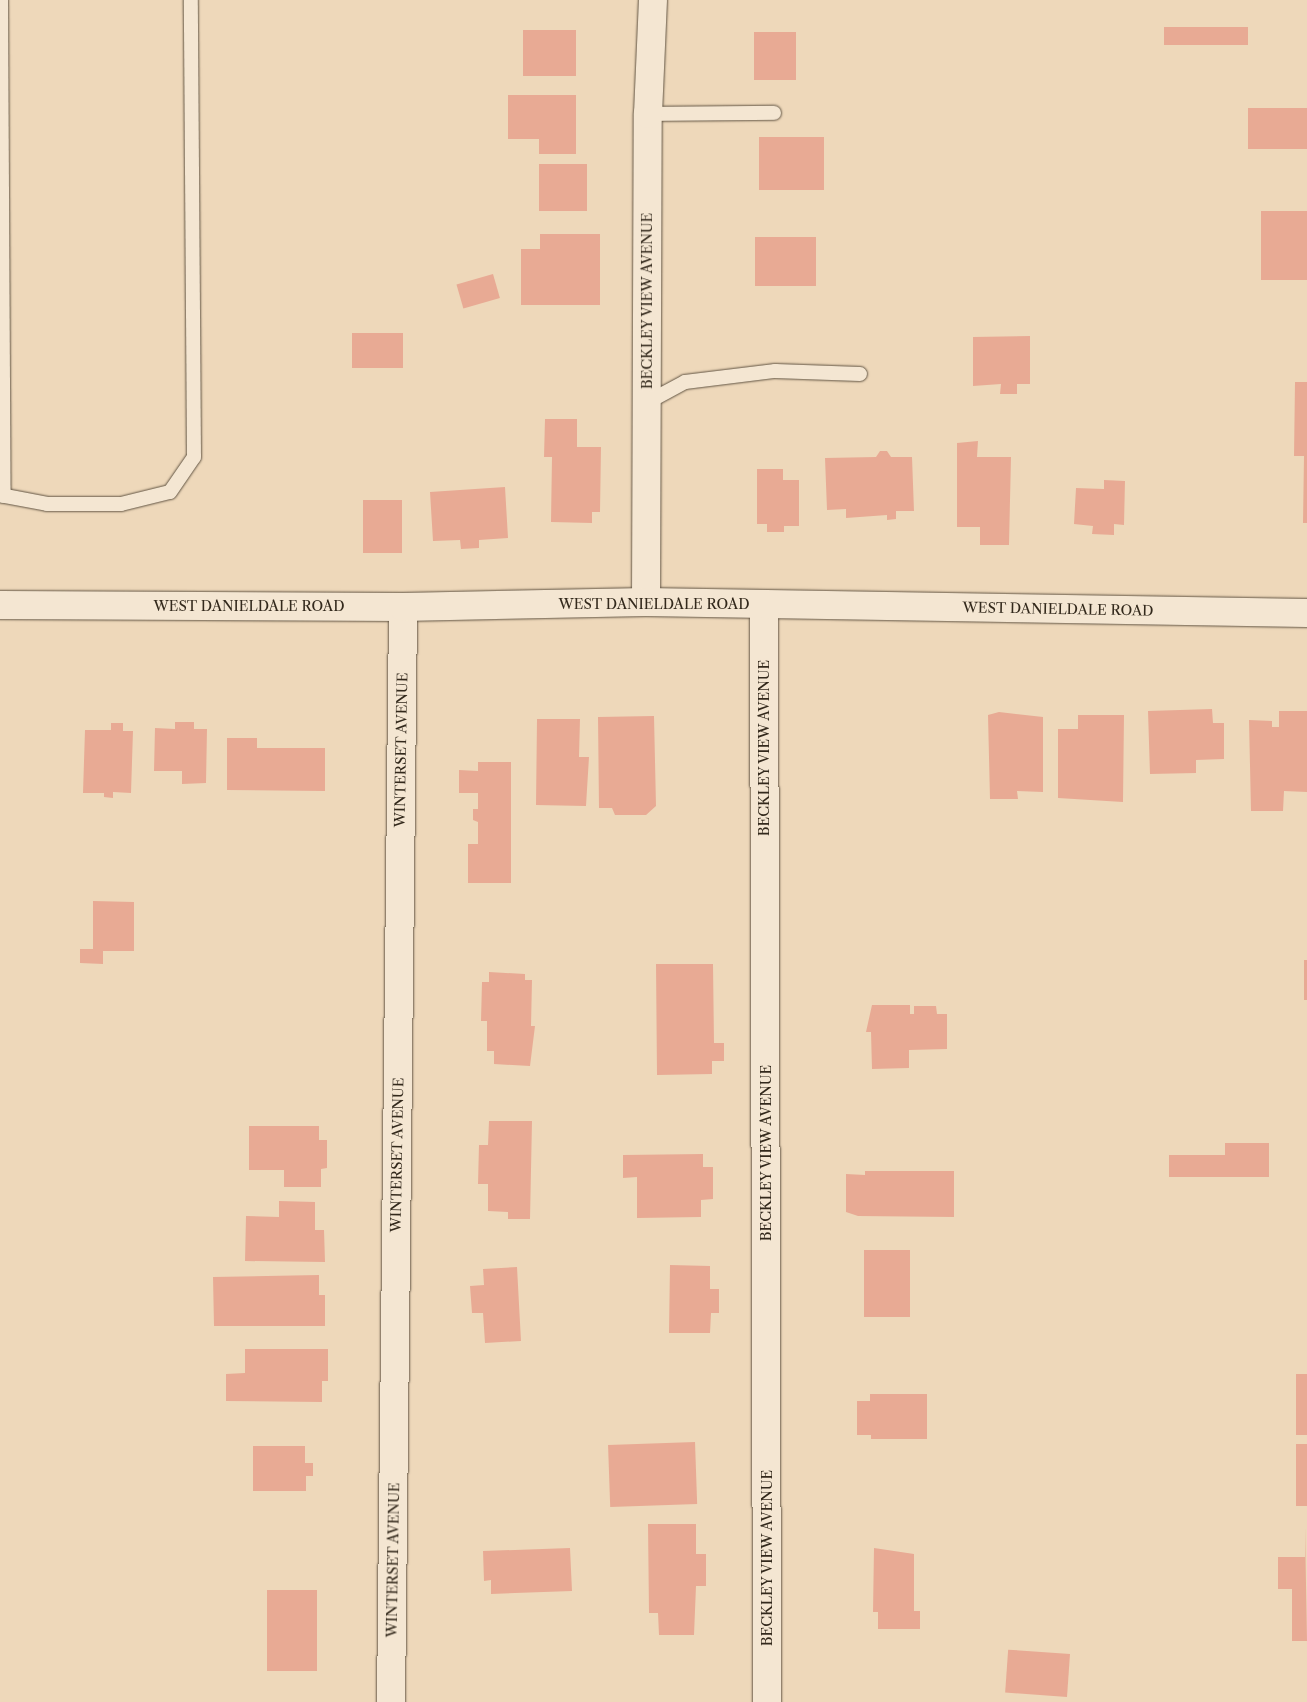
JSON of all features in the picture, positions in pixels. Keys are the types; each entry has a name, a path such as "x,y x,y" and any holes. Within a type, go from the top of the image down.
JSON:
{"street":[{"name":"BECKLEY VIEW AVENUE","path":"646,602 648,114 652,0"},
{"name":"WEST DANIELDALE ROAD","path":"0,604 403,607 646,602 1307,613"},
{"name":"BECKLEY VIEW AVENUE","path":"764,604 767,1702"},
{"name":"WINTERSET AVENUE","path":"391,1702 403,607"}],"lane":[{"path":"1,0 2,496 47,504 121,504 170,492 194,457 191,0"},
{"path":"648,114 774,113"},
{"path":"646,403 685,382 775,371 860,374"}],"building":[{"path":"1164,27 1248,27 1248,45 1164,45"},
{"path":"523,30 576,30 576,76 523,76"},
{"path":"754,32 796,32 796,80 754,80"},
{"path":"508,95 576,95 576,154 539,154 539,139 508,139"},
{"path":"1248,108 1307,108 1307,149 1248,149"},
{"path":"759,137 824,137 824,190 759,190"},
{"path":"539,164 587,164 587,211 539,211"},
{"path":"1261,211 1307,211 1307,280 1261,280"},
{"path":"540,234 600,234 600,305 521,305 521,249 540,249"},
{"path":"755,237 816,237 816,286 755,286"},
{"path":"493,274 500,298 463,309 456,284"},
{"path":"352,333 403,333 403,368 352,368"},
{"path":"1030,336 1030,384 1017,384 1017,394 1000,394 1001,384 973,386 973,337"},
{"path":"1295,382 1307,382 1307,523 1303,523 1304,456 1294,456"},
{"path":"545,419 577,419 577,447 601,447 600,512 592,512 592,523 551,522 552,457 544,457"},
{"path":"978,441 977,457 1011,457 1009,545 980,545 980,527 957,527 957,443"},
{"path":"880,451 887,451 891,457 912,457 914,511 896,511 896,519 887,520 887,515 846,518 846,509 827,510 825,458 876,457"},
{"path":"757,469 783,469 783,480 799,480 799,526 784,526 784,532 767,532 767,524 757,524"},
{"path":"1104,480 1125,481 1124,525 1114,524 1114,535 1092,534 1093,526 1074,524 1076,488 1104,489"},
{"path":"505,487 508,538 479,540 479,548 461,549 460,540 433,541 430,492"},
{"path":"363,500 402,500 402,553 363,553"},
{"path":"1212,709 1213,723 1224,723 1224,759 1196,760 1196,773 1150,774 1148,711"},
{"path":"1279,711 1307,711 1307,792 1284,791 1283,811 1251,811 1249,720 1272,721 1272,727 1279,727"},
{"path":"999,712 1043,717 1043,792 1017,791 1018,799 990,799 988,715"},
{"path":"1078,715 1124,715 1123,802 1058,798 1058,729 1078,729"},
{"path":"654,716 656,806 646,815 615,815 612,808 599,808 598,717"},
{"path":"537,719 580,719 579,757 589,757 586,806 536,805"},
{"path":"175,722 194,722 194,729 207,729 206,783 182,784 182,771 154,771 155,728 175,729"},
{"path":"111,723 123,723 123,731 133,731 131,793 113,792 113,798 104,797 104,793 83,793 85,730 111,730"},
{"path":"227,738 257,738 257,748 325,748 325,791 227,790"},
{"path":"478,762 511,762 511,883 468,883 468,844 478,844 478,822 473,820 473,809 478,809 478,793 459,793 459,770 478,771"},
{"path":"93,901 134,902 134,951 103,951 103,964 80,963 80,949 93,949"},
{"path":"1304,960 1307,960 1307,1000 1304,1000"},
{"path":"656,964 713,964 714,1043 724,1043 724,1061 712,1061 712,1074 657,1075"},
{"path":"489,972 525,974 525,980 532,980 531,1026 535,1026 530,1066 494,1064 494,1051 487,1051 487,1021 481,1021 482,982 489,982"},
{"path":"872,1005 910,1005 910,1014 914,1014 914,1006 936,1006 937,1014 947,1014 947,1049 909,1050 909,1068 872,1069 871,1032 866,1032"},
{"path":"489,1121 532,1121 530,1219 508,1219 508,1212 488,1211 488,1184 478,1184 479,1145 488,1145"},
{"path":"249,1126 319,1126 319,1140 327,1140 327,1168 321,1169 321,1187 284,1187 284,1170 249,1170"},
{"path":"1225,1143 1269,1143 1269,1177 1169,1177 1169,1155 1225,1155"},
{"path":"703,1154 703,1167 713,1167 713,1199 701,1200 701,1217 637,1218 637,1177 623,1178 623,1155"},
{"path":"865,1171 954,1171 954,1217 858,1216 846,1212 846,1174 865,1175"},
{"path":"279,1201 315,1202 315,1230 324,1230 325,1262 245,1261 246,1216 279,1217"},
{"path":"864,1250 910,1250 910,1317 864,1317"},
{"path":"670,1265 710,1266 710,1289 719,1289 719,1313 711,1313 710,1333 669,1333"},
{"path":"517,1267 521,1341 485,1343 483,1313 472,1313 470,1286 484,1285 483,1269"},
{"path":"319,1275 319,1295 325,1295 325,1326 214,1326 213,1277"},
{"path":"245,1349 328,1349 328,1381 322,1381 322,1402 226,1401 226,1374 245,1373"},
{"path":"1296,1374 1307,1374 1307,1435 1296,1435"},
{"path":"870,1394 927,1394 927,1439 871,1439 871,1435 857,1435 857,1401 870,1401"},
{"path":"695,1442 697,1504 610,1507 608,1445"},
{"path":"1296,1444 1307,1444 1307,1506 1296,1506"},
{"path":"253,1446 305,1446 305,1463 313,1463 313,1476 306,1476 306,1491 253,1491"},
{"path":"648,1524 696,1524 696,1554 706,1554 706,1586 696,1586 694,1635 659,1635 658,1613 649,1613"},
{"path":"1305,1527 1307,1641 1292,1641 1292,1589 1278,1589 1278,1557 1305,1557"},
{"path":"570,1548 572,1591 491,1594 491,1580 484,1581 483,1551"},
{"path":"874,1548 914,1554 914,1611 920,1611 920,1629 878,1629 878,1612 873,1612"},
{"path":"267,1590 317,1590 317,1671 267,1671"},
{"path":"1008,1650 1070,1654 1067,1697 1005,1693"}]}
